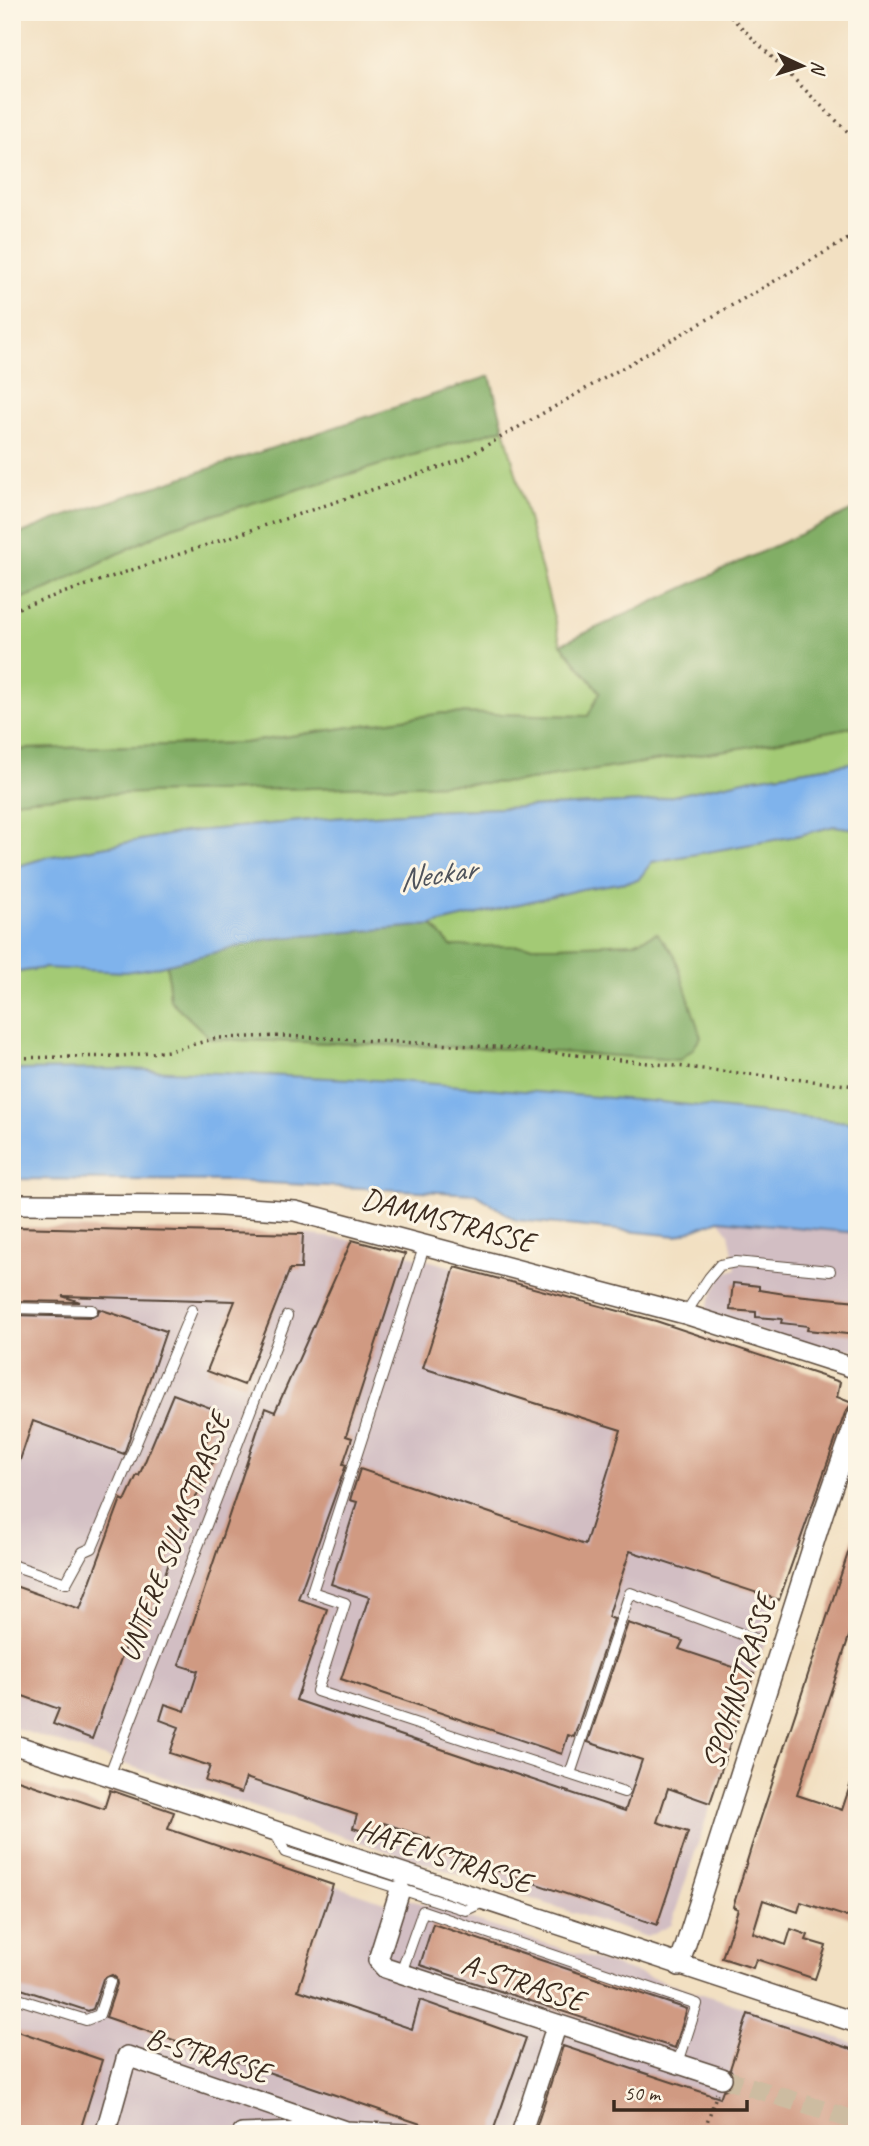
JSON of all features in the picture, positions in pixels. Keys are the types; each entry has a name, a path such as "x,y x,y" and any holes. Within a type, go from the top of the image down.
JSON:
{"street":[{"name":"DAMMSTRASSE","path":"12,1204 207,1205 295,1211 685,1314 857,1369"},
{"name":"SPOHNSTRASSE","path":"679,1966 824,1511 857,1417"},
{"name":"HAFENSTRASSE","path":"12,1744 853,2022"},
{"name":"A-STRASSE","path":"400,1890 378,1960 385,1968 722,2078"},
{"path":"521,2134 557,2024"},
{"name":"B-STRASSE","path":"105,2134 127,2056 345,2131"},
{"name":"B-STRASSE","path":"242,2134 345,2131 405,2134"}],"lane":[{"path":"425,1244 312,1592 345,1603 317,1691 624,1792"},
{"path":"685,1314 720,1265 736,1262 830,1271"},
{"path":"12,1308 92,1310"},
{"path":"12,1566 66,1583 83,1552 92,1548 192,1310"},
{"name":"UNTERE SULMSTRASSE","path":"109,1776 287,1316"},
{"path":"570,1774 630,1593 755,1639"},
{"path":"274,1831 285,1852 400,1890 466,1910 486,1901"},
{"path":"401,1973 423,1911 697,2004 678,2063"},
{"path":"12,1997 86,2020 99,2015 110,1982"},
{"path":"853,2022 857,1996"}],"path":[{"path":"726,12 857,141"},
{"path":"12,610 461,460 857,234"},
{"path":"12,1058 122,1056 169,1051 217,1038 283,1036 512,1048 857,1086"},
{"path":"703,2134 722,2078"}],"shaded area":[{"path":"719,1220 857,1233 857,1350 810,1346 703,1314 722,1274 736,1269 729,1233"},
{"path":"12,1227 303,1234 352,1240 656,1321 840,1382 837,1397 852,1403 779,1600 671,1925 647,1937 12,1727"},
{"path":"12,1778 104,1808 110,1790 174,1812 169,1829 399,1907 402,1897 857,2044 857,2134 12,2134"}],"green space":[{"path":"490,376 504,428 172,527 49,588 12,602 12,537 54,520"},
{"path":"504,428 561,644 601,692 588,716 443,713 244,743 26,749 12,752 12,602 49,588 172,527"},
{"path":"855,509 857,726 746,747 517,782 76,795 12,801 12,752 26,749 244,743 443,713 588,716 600,692 561,644"},
{"path":"857,726 857,762 749,779 646,802 429,811 184,832 48,857 12,868 12,801 76,795 517,782 746,747"},
{"path":"834,826 857,829 857,1123 541,1093 330,1078 12,1070 12,973 41,968 137,970 167,964 170,1000 211,1039 511,1049 680,1060 657,933 634,943 451,946 432,925 582,889 638,880 652,862 796,836"},
{"path":"432,925 451,946 634,943 657,933 675,956 701,1037 692,1050 680,1060 511,1049 211,1039 170,1000 167,964 268,939"}],"water":[{"name":"Neckar","path":"857,762 857,829 834,826 796,836 652,862 638,880 582,889 432,925 268,939 152,968 125,972 44,968 12,973 12,868 48,857 184,832 333,818 646,802 749,779"},
{"path":"124,1069 398,1081 661,1102 857,1123 857,1233 719,1220 677,1236 516,1220 476,1194 231,1181 12,1179 12,1070"}],"building":[{"path":"12,1227 303,1234 301,1269 290,1269 244,1385 207,1371 235,1301 62,1296 80,1302 12,1301"},
{"path":"352,1240 405,1254 346,1436 352,1438 343,1464 346,1465 298,1599 327,1609 296,1700 625,1811 642,1760 588,1742 628,1623 683,1641 679,1649 754,1674 710,1803 668,1788 657,1822 688,1832 657,1925 428,1847 430,1839 384,1823 379,1836 353,1828 357,1815 246,1778 241,1793 205,1781 210,1766 170,1753 179,1727 160,1720 165,1704 185,1711 198,1671 179,1665 265,1408 275,1412"},
{"path":"455,1267 656,1321 840,1382 837,1397 852,1403 845,1413 779,1600 630,1551 608,1617 614,1619 574,1737 568,1735 562,1754 341,1679 369,1597 331,1584 357,1502 350,1500 360,1469 585,1545 621,1430 423,1368"},
{"path":"733,1283 759,1286 759,1290 785,1294 857,1301 857,1335 807,1330 808,1326 781,1323 782,1319 756,1317 756,1312 730,1310"},
{"path":"99,1309 166,1331 124,1454 33,1421 15,1475 12,1474 12,1315 92,1317 98,1314"},
{"path":"173,1394 219,1411 203,1449 216,1455 184,1522 145,1629 133,1625 92,1739 53,1724 59,1709 12,1692 12,1585 80,1609 121,1499 125,1501 137,1475 139,1476"},
{"path":"854,1535 857,1535 857,1612 797,1795 842,1810 854,1774 857,1774 857,1920 801,1902 798,1912 763,1900 753,1933 786,1945 791,1929 808,1935 806,1940 826,1946 815,1979 756,1959 753,1968 722,1958 738,1909 733,1907 751,1848"},
{"path":"12,1778 104,1809 110,1790 174,1812 168,1829 333,1885 298,1990 412,2029 420,2000 526,2038 492,2134 450,2134 106,2017 117,1984 112,1975 103,1979 93,2009 88,2011 12,1986"},
{"path":"433,1924 687,2009 675,2048 420,1965"},
{"path":"748,2014 857,2051 857,2134 534,2134 563,2046 720,2098 723,2090 730,2088 733,2082 734,2075 730,2069"},
{"path":"12,2029 102,2060 79,2134 12,2134"}],"tunnel":[{"path":"722,2078 857,2121"}]}
